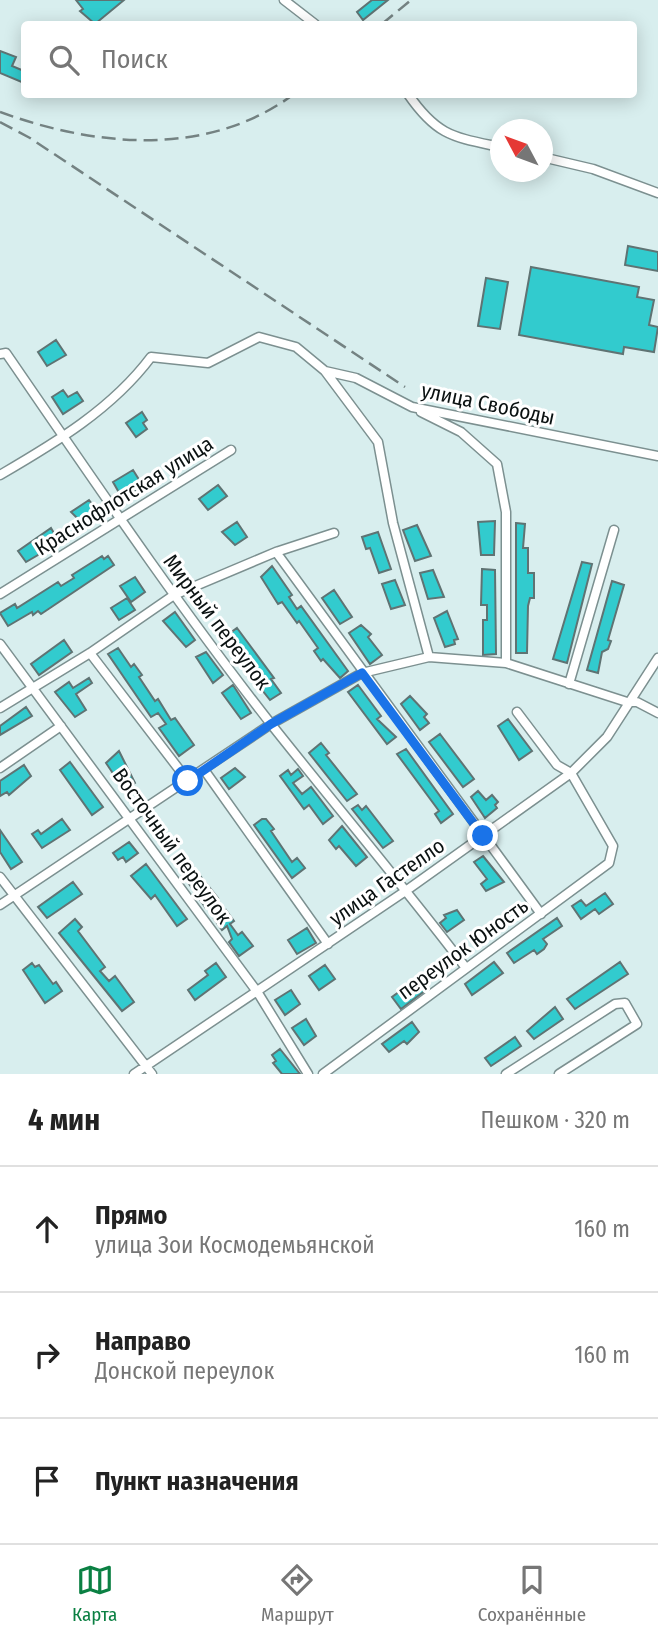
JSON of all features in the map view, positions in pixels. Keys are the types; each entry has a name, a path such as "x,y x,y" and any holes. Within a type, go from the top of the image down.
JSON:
{"street":[{"path":"285,0 310,21"},
{"path":"411,98 425,119 452,137 490,145"},
{"path":"553,160 593,169 658,193"},
{"name":"улица Свободы","path":"64,437 134,380 151,357 208,363 259,337 296,347 325,371 356,378 412,408 658,456"},
{"name":"Мирный переулок","path":"3,354 174,595 271,724 407,890 466,968"},
{"path":"325,371 378,442 393,523 429,657"},
{"path":"412,408 461,432 497,464 506,512 506,663"},
{"path":"0,475 64,437"},
{"name":"Краснофлотская улица","path":"0,594 231,450"},
{"path":"569,684 614,530"},
{"path":"0,708 90,653 174,595 276,552 334,533"},
{"path":"276,552 541,914"},
{"name":"Восточный переулок","path":"0,644 258,993 307,1074"},
{"path":"90,653 188,781"},
{"path":"0,905 205,771 271,724 362,673 429,657 506,663 627,702 636,702 658,713"},
{"name":"улица Гастелло","path":"134,1074 149,1070 570,774 607,737 627,702 658,658"},
{"path":"517,712 557,765 570,774"},
{"path":"0,768 61,726"},
{"path":"205,771 328,944"},
{"name":"переулок Юность","path":"324,1074 609,863 613,846 570,774"},
{"path":"0,877 149,1070"},
{"path":"506,1074 615,1004 625,1003 637,1024 559,1074"}],"building":[{"path":"76,0 124,0 99,21 92,21 80,11 83,9"},
{"path":"372,0 388,0 363,20 357,12"},
{"path":"0,51 16,57 12,66 21,70 21,82 0,73"},
{"path":"628,246 658,252 658,271 625,265"},
{"path":"531,267 639,287 637,297 654,300 649,325 658,327 654,352 624,347 623,354 519,335"},
{"path":"486,278 508,282 500,329 478,326"},
{"path":"56,340 66,355 47,366 38,352"},
{"path":"63,390 68,397 77,392 83,401 63,414 52,397"},
{"path":"142,412 147,420 143,423 147,429 136,437 126,423"},
{"path":"133,470 143,486 122,498 113,482"},
{"path":"218,485 227,496 208,510 199,499"},
{"path":"89,500 96,509 92,512 96,518 84,525 71,512"},
{"path":"495,521 494,555 481,555 478,522"},
{"path":"237,522 247,537 235,545 222,532"},
{"path":"516,523 525,524 523,548 528,548 528,573 534,573 534,598 530,598 528,606 527,653 516,653"},
{"path":"417,525 431,556 415,561 403,530"},
{"path":"51,528 58,540 55,545 26,562 18,551"},
{"path":"378,532 391,569 379,573 370,548 366,549 362,537"},
{"path":"102,556 104,559 108,556 114,565 41,614 38,611 33,615 32,612 8,626 0,613 15,604 17,608 58,582 61,586 74,578 72,575"},
{"path":"582,562 592,564 567,663 553,659"},
{"path":"272,566 292,595 289,597 297,609 301,606 348,671 340,678 323,659 321,661 314,651 318,648 299,621 297,623 282,602 278,604 261,577"},
{"path":"482,569 495,570 496,654 483,655 483,620 487,620 487,605 481,605"},
{"path":"433,570 444,597 428,599 420,573"},
{"path":"135,577 145,592 131,602 120,586"},
{"path":"395,580 405,605 391,609 382,584"},
{"path":"612,581 624,585 608,640 611,641 608,649 602,652 598,673 587,670"},
{"path":"334,590 352,617 340,624 322,598"},
{"path":"127,598 135,610 119,620 111,608"},
{"path":"447,611 458,639 454,640 455,644 445,647 434,618"},
{"path":"175,612 195,640 186,647 163,621"},
{"path":"361,625 371,634 368,637 382,655 370,664 349,633"},
{"path":"237,628 274,678 271,679 281,693 270,700 251,676 258,671 249,660 243,664 222,639"},
{"path":"64,640 72,652 39,675 31,664"},
{"path":"118,648 131,667 134,664 142,675 139,677 155,701 158,699 171,720 175,718 194,745 179,756 159,728 166,724 158,713 151,717 108,654"},
{"path":"206,652 223,675 213,683 196,657"},
{"path":"89,678 92,683 76,694 86,710 75,717 55,692 69,682 73,688"},
{"path":"233,685 251,713 241,719 222,693"},
{"path":"358,685 381,716 377,719 396,737 387,744 348,692"},
{"path":"410,696 427,714 424,717 429,723 420,730 401,704"},
{"path":"26,707 32,716 0,735 0,726"},
{"path":"508,719 532,751 519,760 498,726"},
{"path":"440,734 474,779 463,787 429,742"},
{"path":"321,743 329,753 326,755 357,794 347,801 309,753"},
{"path":"406,749 453,814 441,823 435,814 439,811 397,754"},
{"path":"119,751 135,783 124,790 106,763"},
{"path":"70,762 103,807 92,815 60,770"},
{"path":"24,765 31,776 9,795 7,792 0,796 0,781"},
{"path":"235,768 245,777 229,789 221,778"},
{"path":"298,769 303,776 293,783 302,794 311,787 333,816 323,824 309,805 304,809 280,776 288,770 291,775"},
{"path":"478,791 486,800 492,795 498,802 495,805 497,808 485,818 471,797"},
{"path":"358,805 362,810 366,806 393,841 383,848 352,809"},
{"path":"62,819 70,830 42,848 32,834 38,830 41,834"},
{"path":"266,819 274,829 271,831 292,862 297,858 305,868 292,878 254,825"},
{"path":"342,826 367,857 356,866 339,846 336,849 329,840"},
{"path":"0,830 22,862 11,869 0,852"},
{"path":"129,842 138,853 126,862 123,857 118,860 113,853"},
{"path":"483,856 504,882 486,891 481,884 487,879 474,862"},
{"path":"146,864 187,919 177,926 155,895 151,899 131,876"},
{"path":"194,868 218,898 205,907 183,875"},
{"path":"73,882 82,894 47,918 38,907"},
{"path":"605,893 613,904 599,914 595,909 581,919 572,906 581,900 586,906"},
{"path":"226,910 234,921 230,924 238,935 242,932 253,946 239,956 229,942 232,939 227,926 222,930 214,919"},
{"path":"457,910 464,920 447,932 440,923 446,918 444,915"},
{"path":"557,918 562,926 543,939 547,944 544,949 537,954 534,950 514,963 507,953"},
{"path":"75,919 82,927 78,931 105,967 100,971 109,981 115,976 134,1002 122,1011 59,933"},
{"path":"307,928 316,943 297,954 288,940"},
{"path":"494,962 503,973 472,995 465,984"},
{"path":"620,962 628,974 575,1009 567,999"},
{"path":"32,963 35,967 39,965 53,984 56,982 62,991 45,1003 23,970"},
{"path":"216,963 226,977 195,1000 188,990 208,975 205,971"},
{"path":"325,965 335,979 319,990 309,976"},
{"path":"420,982 426,990 401,1009 392,997 403,989 406,993"},
{"path":"291,990 300,1004 285,1015 275,1000"},
{"path":"555,1007 563,1019 534,1039 527,1031"},
{"path":"306,1019 316,1036 304,1045 292,1028"},
{"path":"412,1022 419,1032 407,1044 404,1041 389,1052 382,1044"},
{"path":"515,1037 521,1046 491,1066 485,1058"},
{"path":"280,1049 300,1074 282,1074 273,1063 276,1061 272,1055"}],"railway":[{"path":"386,21 411,0"},
{"path":"0,112 74,133 113,139 151,140 188,137 225,129 261,115 288,98"},
{"path":"0,122 30,138 405,387"}],"route":[{"path":"188,781 271,724 362,673 483,836"}]}
